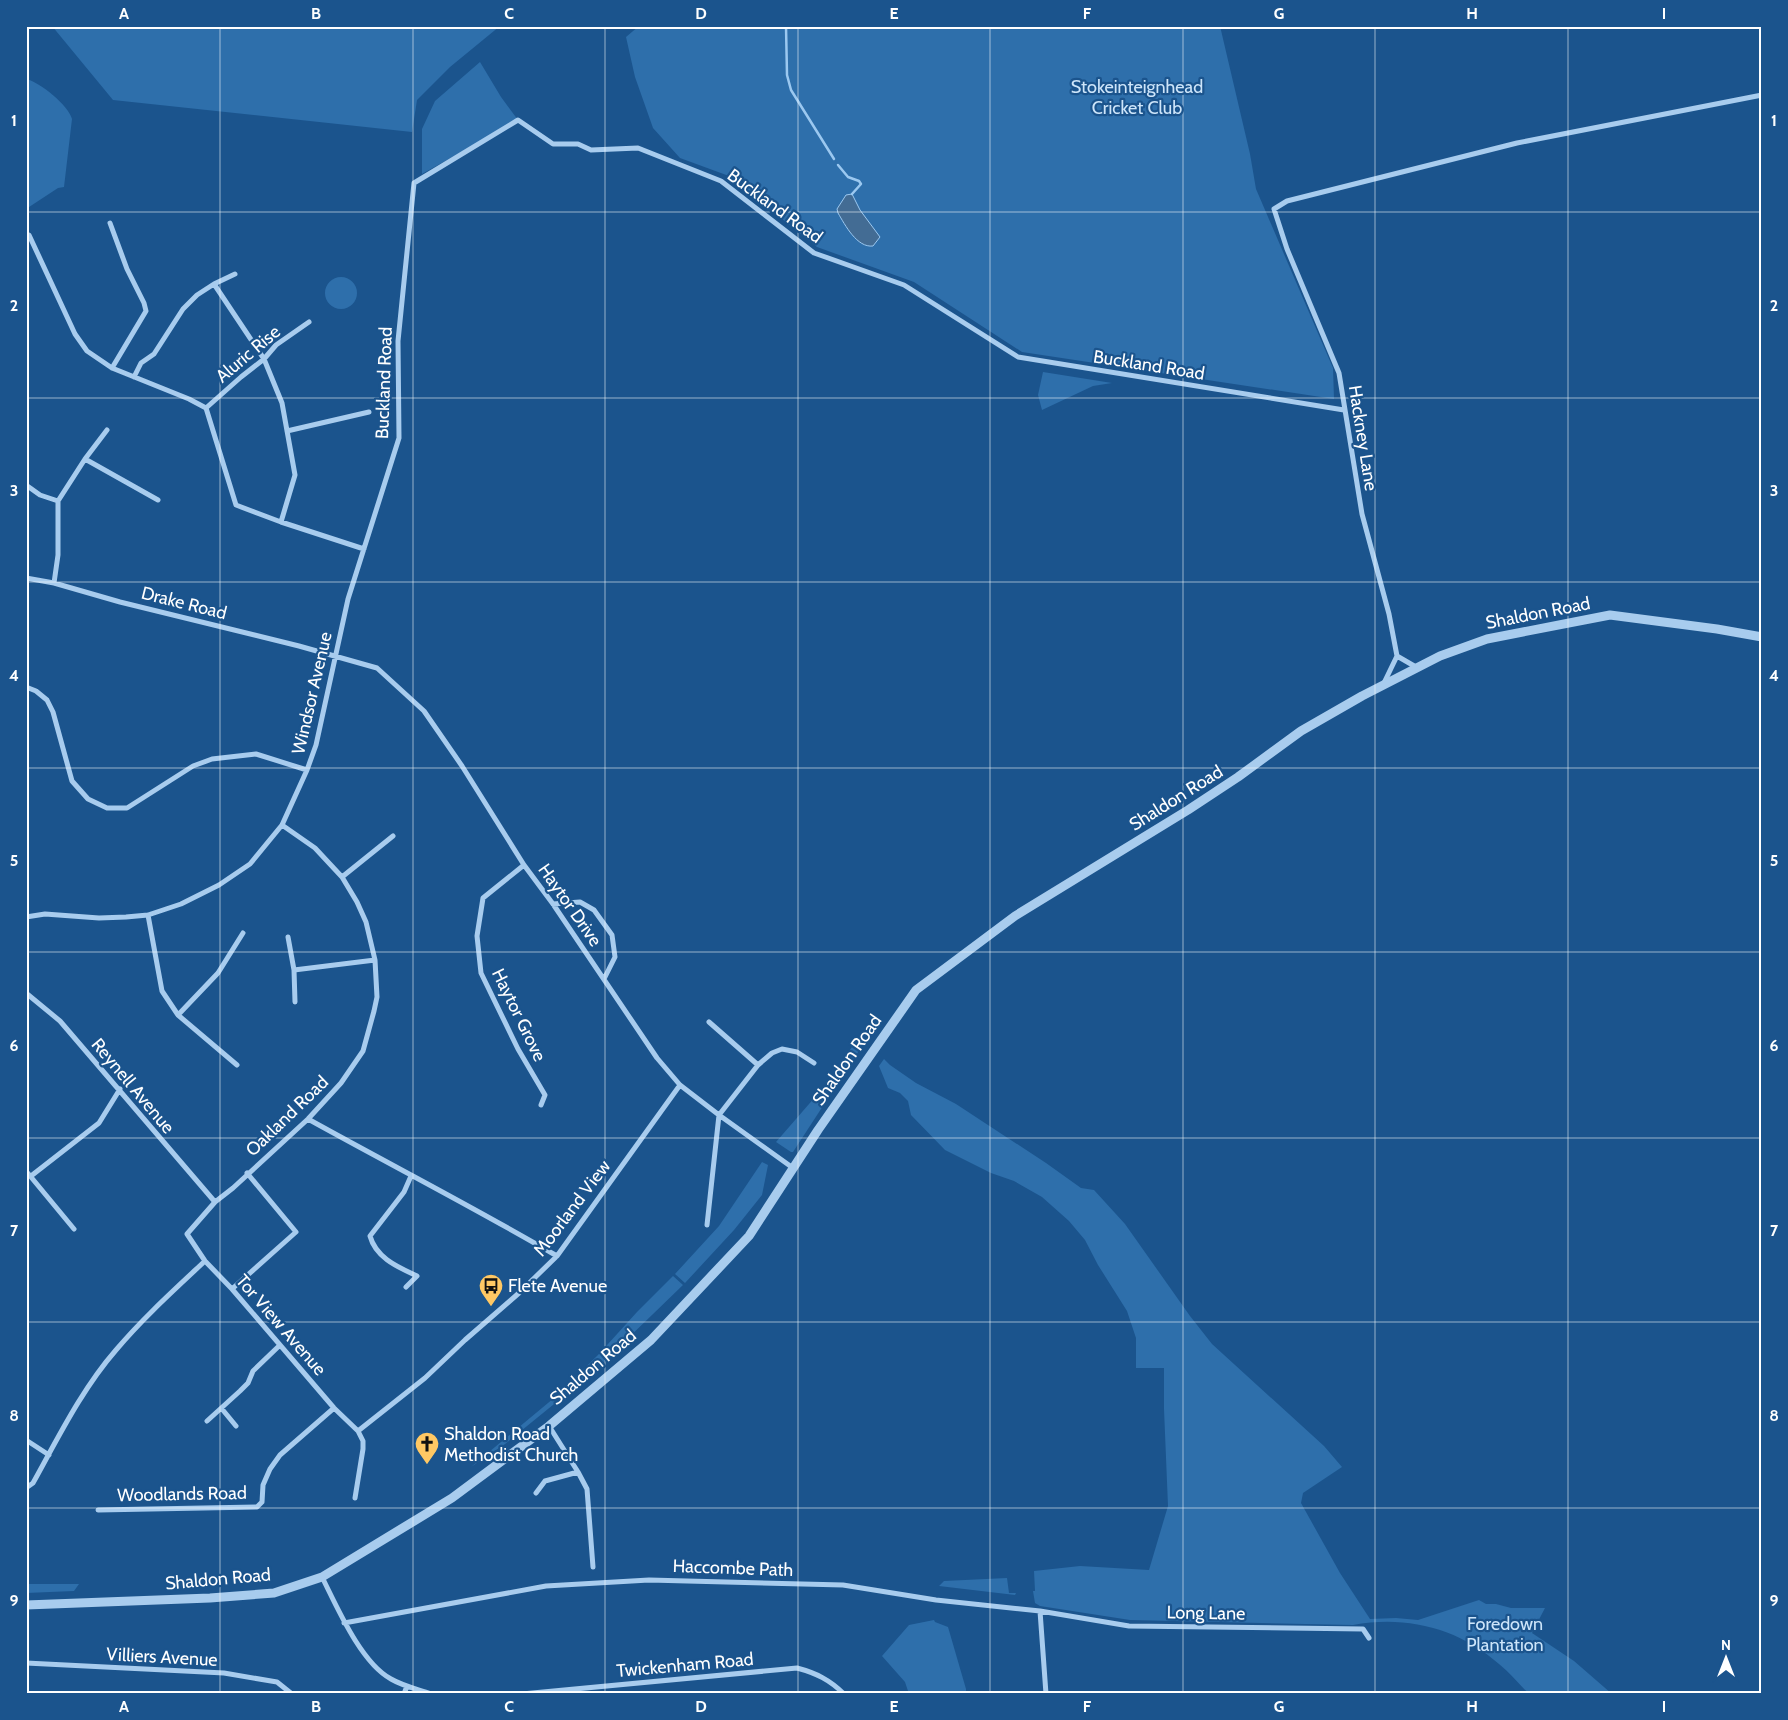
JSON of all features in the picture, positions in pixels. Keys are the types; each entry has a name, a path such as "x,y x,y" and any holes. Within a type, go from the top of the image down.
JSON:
{"street":[{"name":"Hackney Lane","path":"1397,656 1389,614 1362,514 1344,410 1340,373 1287,249 1274,209 1287,201 1517,143 1762,96"},
{"name":"Buckland Road","path":"364,548 399,438 398,341 414,183 518,120 553,144 578,144 591,150 638,148 721,181 814,253 904,285 1018,357 1344,410"},
{"path":"110,223 127,269 146,310 112,368"},
{"path":"29,235 75,334 87,351 112,368 189,399 206,408 236,505 281,522 364,548"},
{"path":"134,378 141,363 154,354 183,310 197,295 234,274"},
{"path":"214,284 264,359 282,403 295,475 281,522"},
{"name":"Aluric Rise","path":"206,408 264,359 276,345 309,322"},
{"path":"287,430 369,412"},
{"path":"54,582 58,555 58,502 85,459 107,430"},
{"path":"85,459 158,500"},
{"path":"26,484 40,495 58,502"},
{"name":"Windsor Avenue","path":"26,917 45,914 99,918 148,915 180,904 219,885 250,864 282,825 307,770 316,745 348,598 364,548"},
{"name":"Drake Road","path":"26,578 54,582 120,602 335,655"},
{"name":"Shaldon Road","path":"26,1605 210,1598 274,1593 322,1578 452,1498 549,1426 651,1340 749,1236 792,1168 916,990 1015,916 1188,810 1238,777 1301,731 1383,685 1440,656 1487,639 1610,615 1762,637"},
{"name":"Haytor Drive","path":"335,655 377,668 424,711 462,766 524,865 553,904 657,1058 680,1085 792,1168"},
{"path":"1383,685 1397,656 1416,667"},
{"path":"26,687 36,691 47,700 53,712 72,781 88,799 106,808 128,808 193,766 212,759 256,754 307,770"},
{"name":"Oakland Road","path":"187,1234 215,1202 233,1188 247,1173 308,1119 340,1083 363,1051 378,997 375,960 366,922 357,902 342,877 315,848 282,825"},
{"path":"342,877 394,836"},
{"name":"Haytor Grove","path":"524,865 483,898 477,936 481,973 518,1049 545,1095 541,1105"},
{"path":"553,904 580,902 594,910 612,935 615,957 604,979"},
{"path":"148,915 162,991 178,1015 237,1065"},
{"path":"178,1015 218,973 244,933"},
{"path":"288,937 294,970 295,1002"},
{"path":"294,970 375,960"},
{"name":"Reynell Avenue","path":"26,993 60,1021 215,1202"},
{"path":"709,1022 758,1066"},
{"path":"707,1225 718,1115 758,1066 772,1053 782,1049 797,1052 814,1063"},
{"name":"Moorland View","path":"358,1431 424,1378 464,1340 519,1293 557,1256 680,1085"},
{"path":"30,1176 99,1123 120,1089"},
{"path":"308,1119 557,1256"},
{"path":"26,1171 74,1229"},
{"path":"232,1289 296,1232 247,1173"},
{"path":"406,1286 417,1276 389,1262 372,1244 370,1236 404,1192 411,1176"},
{"name":"Tor View Avenue","path":"187,1234 205,1261 232,1289 334,1408 358,1431"},
{"path":"26,1488 33,1483 78,1404 114,1351 142,1320 205,1261"},
{"path":"207,1420 222,1409 248,1382 253,1371 280,1345"},
{"name":"Woodlands Road","path":"98,1510 256,1507 262,1502 263,1485 270,1469 280,1455 334,1408"},
{"path":"222,1409 236,1426"},
{"path":"549,1426 587,1489 593,1567"},
{"path":"355,1498 363,1449 363,1441 358,1431"},
{"path":"26,1440 48,1455"},
{"path":"536,1493 545,1481 578,1472"},
{"path":"322,1578 344,1623 367,1658 389,1678 431,1694"},
{"name":"Haccombe Path","path":"344,1623 546,1586 649,1580 842,1585 936,1600 1040,1611"},
{"path":"1040,1611 1046,1694"},
{"name":"Long Lane","path":"1040,1611 1129,1626 1363,1629 1369,1638"},
{"name":"Villiers Avenue","path":"26,1663 224,1673 277,1682 292,1694"},
{"name":"Twickenham Road","path":"522,1694 797,1668 815,1673 834,1684 844,1694"},
{"path":"404,1694 407,1686"}],"green space":[{"path":"52,26 500,26 450,67 417,100 412,132 113,100"},
{"name":"Stokeinteignhead Cricket Club","path":"639,26 1220,26 1250,154 1256,189 1333,368 1334,399 1022,352 914,282 817,247 729,176 680,158 653,128 635,77 626,37"},
{"path":"480,62 501,97 518,120 422,174 422,129 435,101"},
{"path":"26,79 39,85 60,101 72,119 64,187 58,188 26,209"},
{"path":"341,277 347,278 352,282 356,287 356,299 352,304 347,308 341,309 335,308 330,304 326,299 325,293 326,287 330,282 335,278"},
{"path":"1043,372 1112,383 1093,386 1042,410 1038,395"},
{"path":"854,1044 862,1046 793,1152 776,1142 829,1081"},
{"name":"Foredown Plantation","path":"884,1059 916,1083 956,1104 1081,1188 1094,1190 1125,1224 1212,1344 1324,1446 1342,1467 1303,1493 1301,1503 1340,1573 1370,1619 1396,1618 1418,1620 1479,1600 1486,1604 1496,1604 1511,1608 1545,1608 1532,1633 1574,1661 1612,1694 1529,1694 1499,1664 1466,1641 1449,1633 1412,1623 1373,1622 1353,1625 1130,1620 1040,1606 1035,1603 1033,1591 1035,1591 1034,1571 1080,1566 1149,1570 1168,1506 1164,1368 1136,1368 1136,1338 1127,1311 1098,1265 1085,1240 1069,1221 1042,1197 1014,1181 991,1173 945,1150 911,1115 908,1101 900,1093 888,1088 879,1066"},
{"path":"762,1162 768,1165 762,1195 734,1230 685,1283 675,1274 719,1226"},
{"path":"673,1276 683,1285 591,1374 505,1444 471,1467 554,1398"},
{"path":"1007,1578 1009,1593 1016,1593 1015,1595 939,1586 944,1581"},
{"path":"26,1584 79,1584 74,1591 26,1593"},
{"path":"934,1620 948,1627 966,1694 909,1694 905,1682 882,1656 909,1625"}],"shaded area":[{"path":"852,194 860,210 880,237 873,246 867,246 857,240 838,213 837,209 846,195"}],"waterway":[{"path":"786,26 787,75 791,90 834,159"},
{"path":"838,165 848,177 859,181 861,184 852,194"}],"place":[{"name":"Flete Avenue","path":"491,1307"},
{"name":"Shaldon Road Methodist Church","path":"427,1465"}]}
